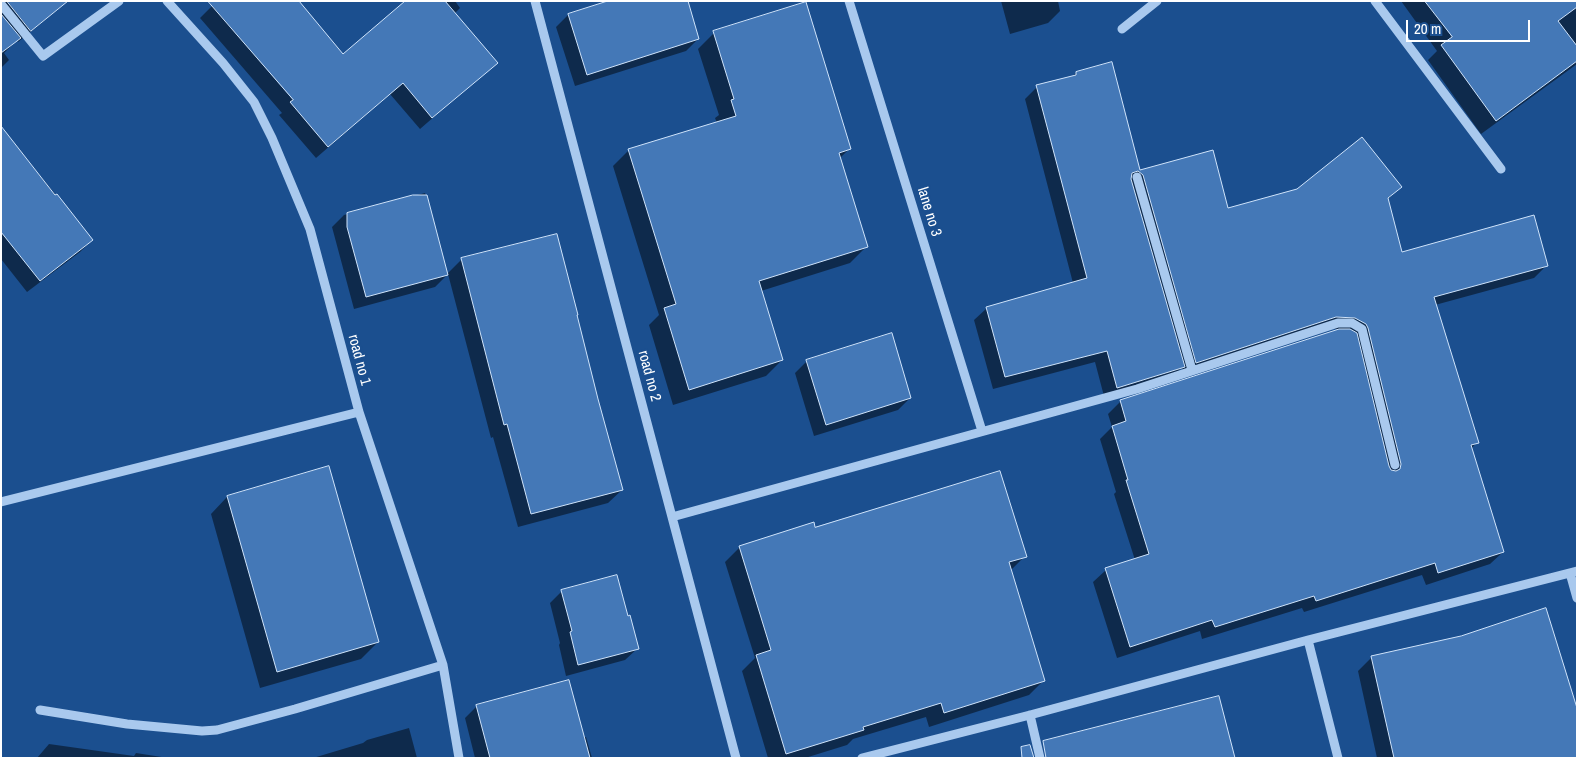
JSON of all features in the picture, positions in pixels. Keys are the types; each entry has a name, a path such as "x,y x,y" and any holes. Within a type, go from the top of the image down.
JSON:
{"street":[{"path":"1,4 43,56 119,1"},
{"name":"road no 1","path":"167,1 224,63 254,102 272,138 310,229 359,412 443,665 459,758"},
{"name":"road no 2","path":"535,1 736,758"},
{"name":"lane no 3","path":"849,1 982,431"},
{"path":"1122,29 1157,1"},
{"path":"1375,1 1501,170"},
{"path":"1137,177 1192,370"},
{"path":"672,517 1137,388 1338,323 1352,323 1362,329 1395,466"},
{"path":"1,502 359,412"},
{"path":"862,758 1573,572 1577,598"},
{"path":"1308,640 1338,758"},
{"path":"40,710 127,724 202,731 217,730 443,665"},
{"path":"1030,715 1040,758"}],"building":[{"path":"7,1 68,1 31,31"},
{"path":"208,1 299,1 343,54 405,1 445,1 498,63 432,118 403,83 328,147 290,102 293,100"},
{"path":"608,1 688,1 699,39 587,75 568,14"},
{"path":"1425,1 1577,1 1577,7 1558,21 1577,46 1577,61 1496,121 1441,45 1452,37"},
{"path":"806,2 851,149 839,153 868,247 759,281 783,360 689,390 664,308 676,304 628,149 736,116 731,100 734,99 713,31"},
{"path":"1,14 21,38 1,53"},
{"path":"1112,62 1140,170 1213,150 1228,208 1297,189 1362,137 1402,187 1388,198 1402,252 1534,215 1548,266 1434,297 1479,443 1471,445 1504,552 1438,573 1435,563 1316,601 1314,596 1215,627 1212,620 1130,647 1105,568 1149,554 1126,480 1128,480 1112,426 1126,421 1120,400 1339,329 1350,329 1357,333 1389,466 1391,470 1396,471 1400,469 1401,464 1368,328 1366,324 1355,318 1336,317 1196,363 1143,175 1138,171 1132,173 1131,179 1185,367 1117,388 1107,351 1005,377 986,307 1087,278 1036,85 1076,75 1076,72"},
{"path":"1,126 93,240 40,281 1,232"},
{"path":"413,195 427,195 448,275 366,297 347,227 347,213"},
{"path":"557,234 623,490 531,514 507,424 504,425 461,258"},
{"path":"892,333 911,398 826,425 806,360"},
{"path":"329,466 379,642 277,672 227,496"},
{"path":"1000,471 1027,557 1009,562 1045,681 944,713 941,703 863,727 864,730 786,754 756,655 771,650 739,546 814,522 815,527"},
{"path":"617,575 639,649 578,665 570,632 572,631 561,590"},
{"path":"1546,608 1577,708 1577,758 1394,758 1371,656 1461,636"},
{"path":"569,680 590,758 490,758 476,705"},
{"path":"1219,696 1235,758 1046,758 1043,741"},
{"path":"1030,745 1034,758 1022,758 1021,747"}]}
